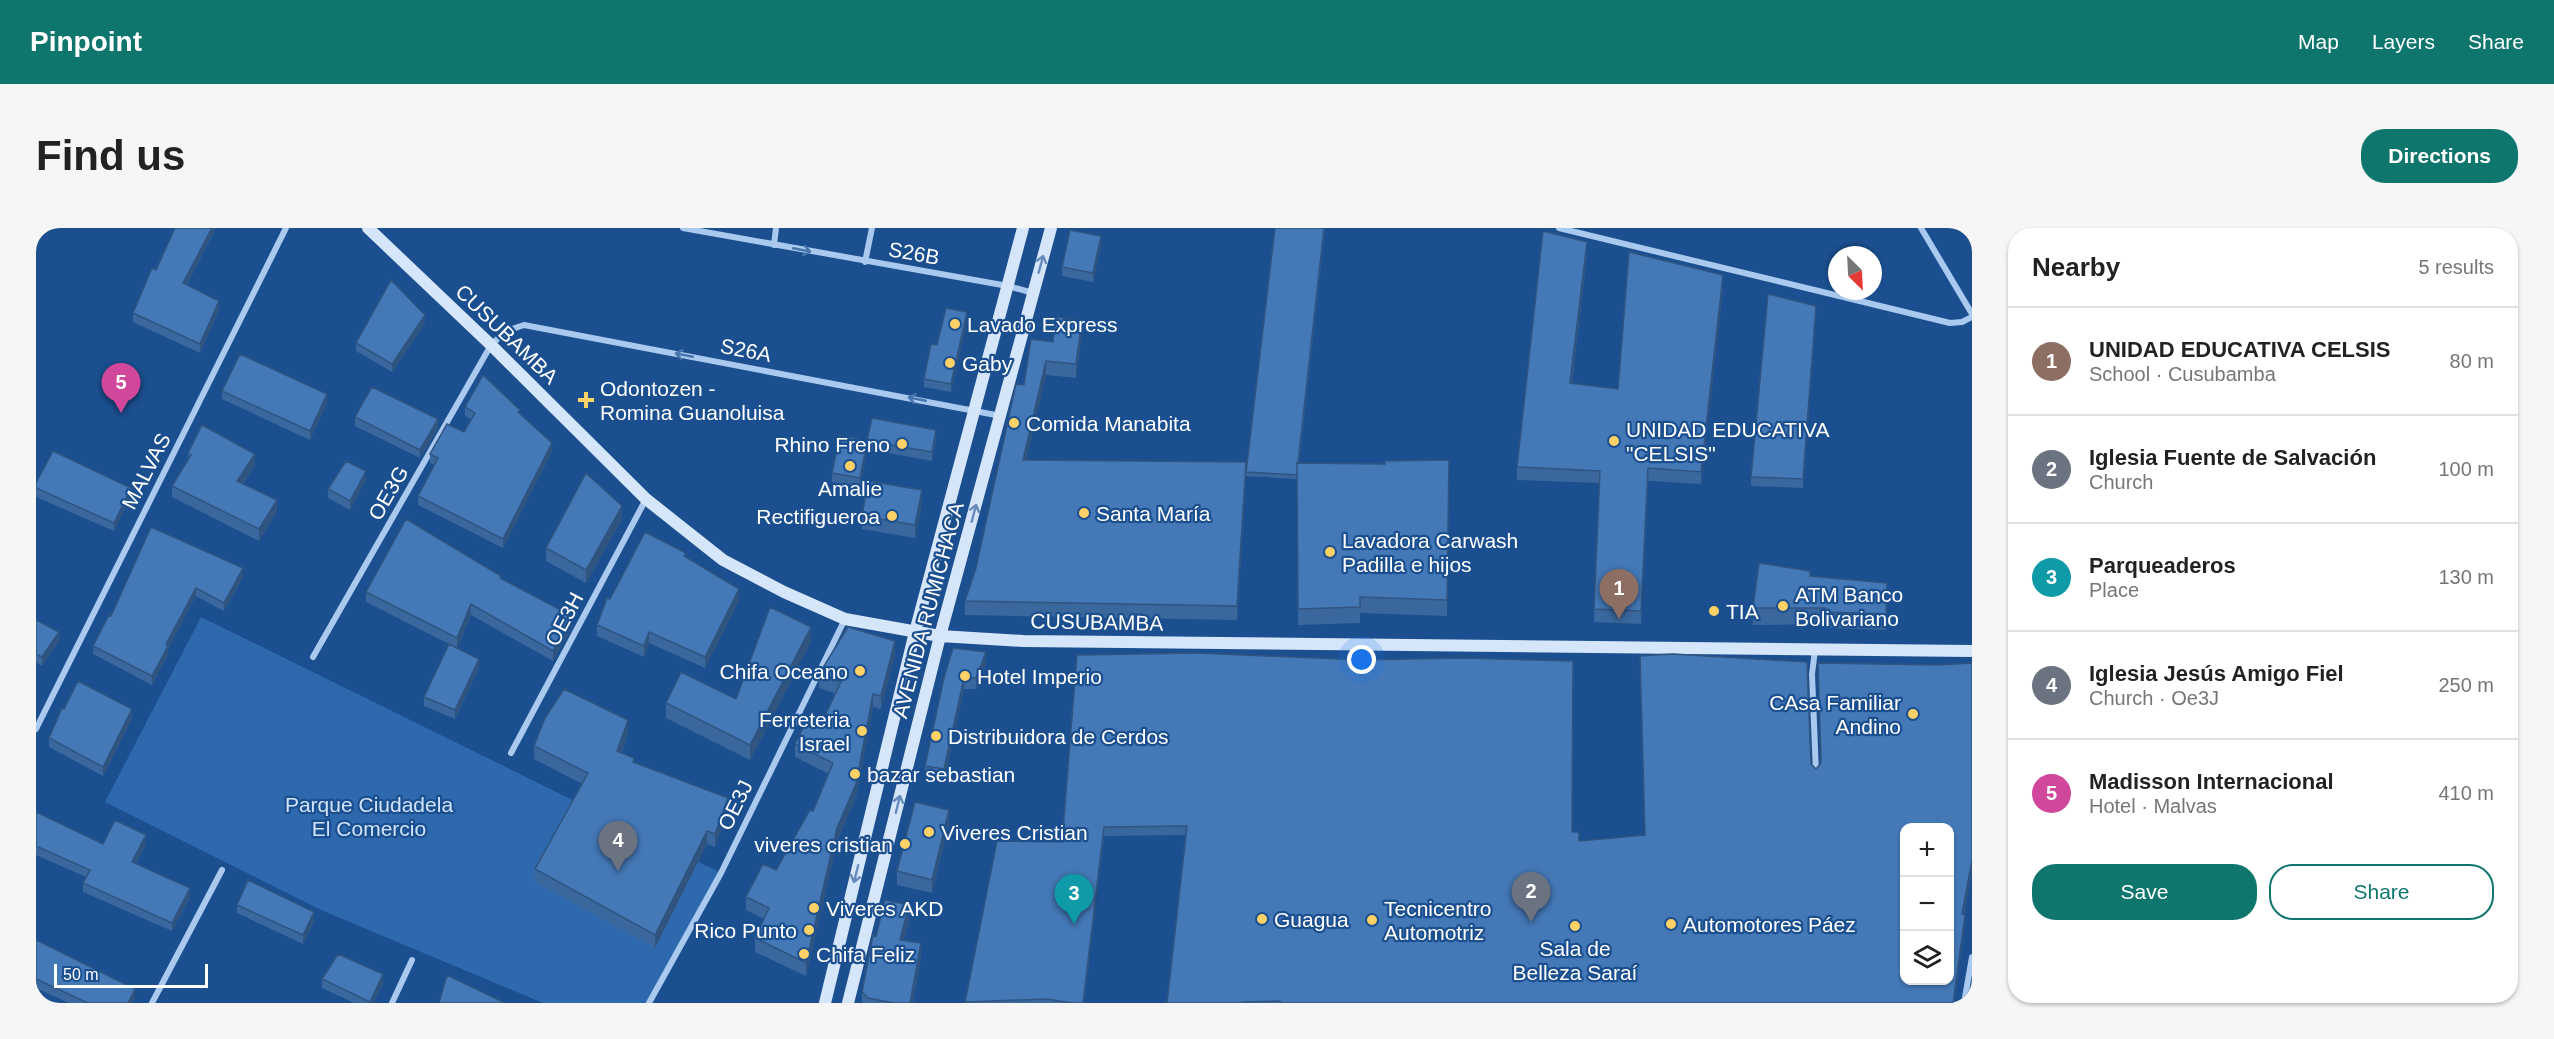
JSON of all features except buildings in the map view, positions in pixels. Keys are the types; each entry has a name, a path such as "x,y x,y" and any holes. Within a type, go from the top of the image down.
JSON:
{"street":[{"name":"MALVAS","path":"36,729 286,228"},
{"name":"CUSUBAMBA","path":"368,228 491,345 646,499 723,560 784,592 845,619 940,636 1023,641 1972,651"},
{"name":"S26B","path":"683,228 1008,286 1034,293"},
{"path":"774,245 776,228"},
{"path":"865,262 872,228"},
{"name":"AVENIDA RUMICHACA","path":"825,1003 915,632 1023,228"},
{"name":"AVENIDA RUMICHACA","path":"848,1003 940,636 1051,228"},
{"path":"1559,228 1950,323 1962,322 1972,316 1921,228"},
{"name":"S26A","path":"491,345 506,331 524,325 974,409 1001,416"},
{"name":"OE3G","path":"313,657 491,345"},
{"name":"OE3H","path":"511,753 646,499"},
{"name":"OE3J","path":"649,1003 721,873 845,619"},
{"path":"1815,649 1812,674 1816,773"},
{"path":"152,1003 222,870"},
{"path":"1964,1003 1972,957"},
{"path":"392,1003 412,960"}],"green space":[{"name":"Parque Ciudadela El Comercio","path":"201,617 721,873 649,1003 543,1003 321,910 105,802"}],"place":[{"name":"Lavado Express","path":"955,324"},
{"name":"Gaby","path":"950,363"},
{"name":"Odontozen - Romina Guanoluisa","path":"586,400"},
{"name":"Madisson Internacional","path":"121,413"},
{"name":"Comida Manabita","path":"1014,423"},
{"name":"UNIDAD EDUCATIVA \"CELSIS\"","path":"1614,441"},
{"name":"Rhino Freno","path":"902,444"},
{"name":"Amalie","path":"850,466"},
{"name":"Santa María","path":"1084,513"},
{"name":"Rectifigueroa","path":"892,516"},
{"name":"Lavadora Carwash Padilla e hijos","path":"1330,552"},
{"name":"ATM Banco Bolivariano","path":"1783,606"},
{"name":"TIA","path":"1714,611"},
{"name":"UNIDAD EDUCATIVA CELSIS","path":"1619,619"},
{"name":"Chifa Oceano","path":"860,671"},
{"name":"Hotel Imperio","path":"965,676"},
{"name":"CAsa Familiar Andino","path":"1913,714"},
{"name":"Ferreteria Israel","path":"862,731"},
{"name":"Distribuidora de Cerdos","path":"936,736"},
{"name":"bazar sebastian","path":"855,774"},
{"name":"Viveres Cristian","path":"929,832"},
{"name":"viveres cristian","path":"905,844"},
{"name":"Iglesia Jesús Amigo Fiel","path":"618,871"},
{"name":"Viveres AKD","path":"814,908"},
{"name":"Guagua","path":"1262,919"},
{"name":"Tecnicentro Automotriz","path":"1372,920"},
{"name":"Iglesia Fuente de Salvación","path":"1531,922"},
{"name":"Parqueaderos","path":"1074,924"},
{"name":"Automotores Páez","path":"1671,924"},
{"name":"Sala de Belleza Saraí","path":"1575,926"},
{"name":"Rico Punto","path":"809,930"},
{"name":"Chifa Feliz","path":"804,954"}]}
